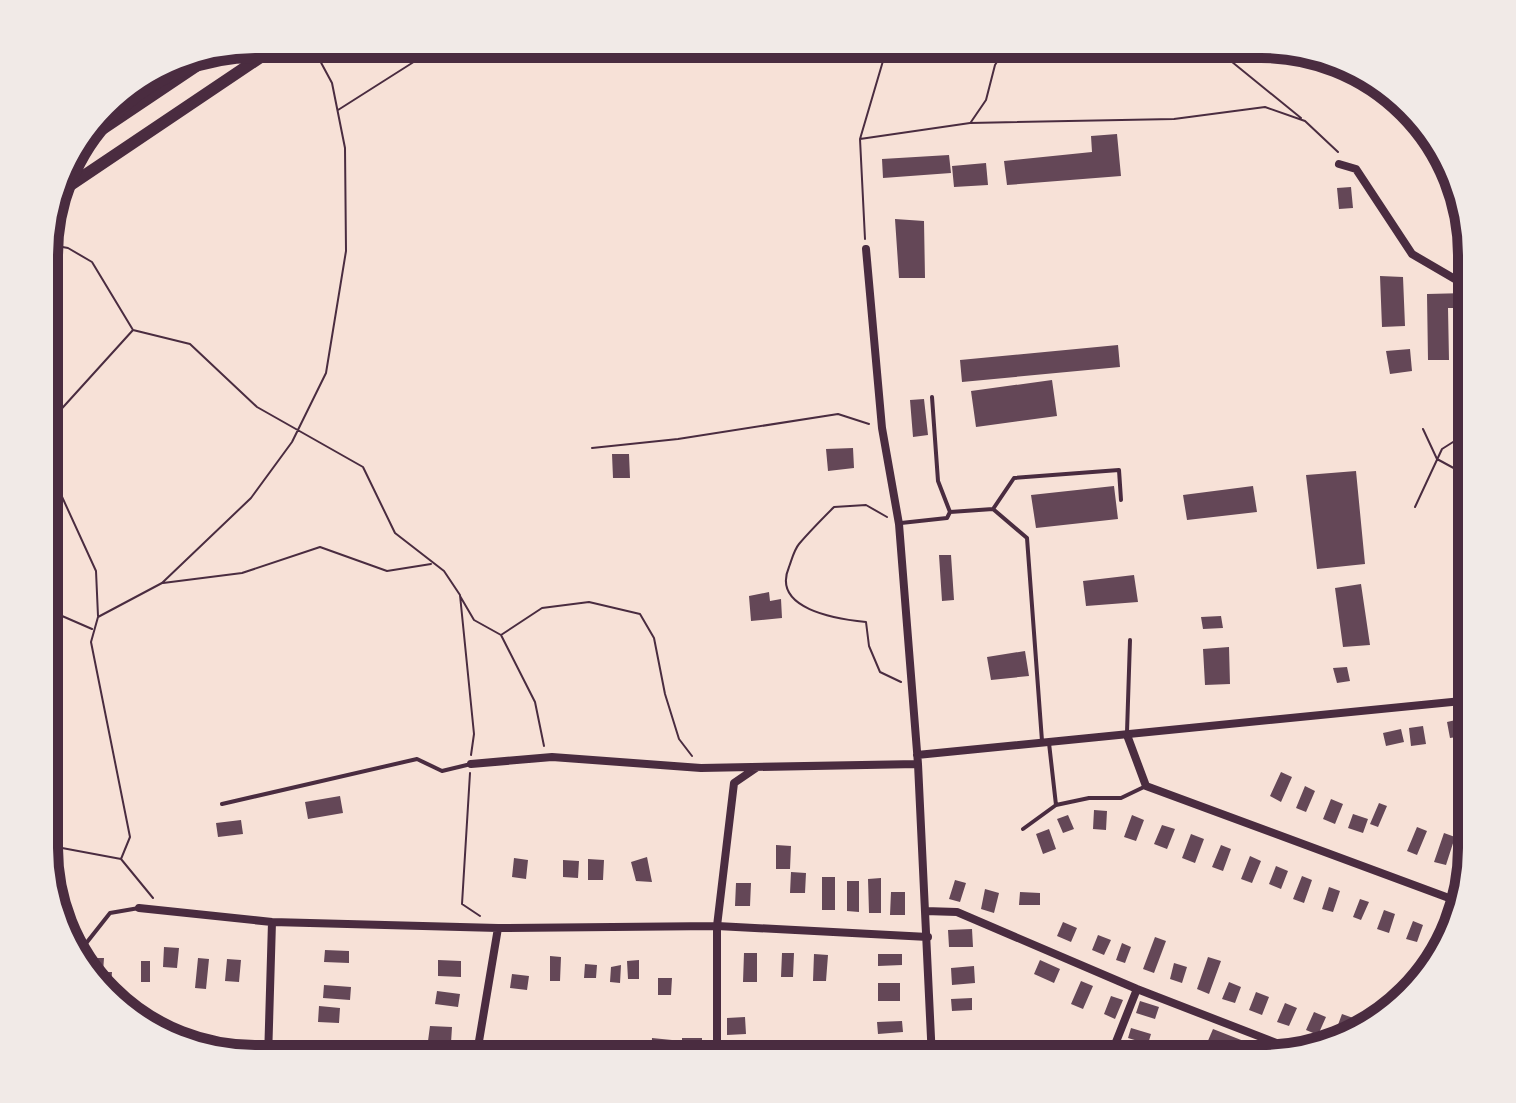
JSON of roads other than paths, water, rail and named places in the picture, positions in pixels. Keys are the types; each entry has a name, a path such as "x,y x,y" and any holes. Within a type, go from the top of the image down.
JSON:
{"main road":[{"path":"71,184 259,58"},
{"path":"106,127 194,68"}],"street":[{"path":"1339,164 1356,169 1412,254 1458,281"},
{"path":"866,249 882,428 899,524 918,759 932,1045"},
{"path":"471,764 552,757 701,768 756,768 918,759 1458,701"},
{"path":"1127,735 1146,786 1451,899"},
{"path":"717,1045 717,926 734,783 756,768"},
{"path":"139,908 272,922 498,928 717,926 928,937"},
{"path":"925,911 957,912 1137,989 1279,1044"},
{"path":"268,1045 272,922"},
{"path":"478,1045 498,928"},
{"path":"1115,1045 1137,989"}],"lane":[{"path":"899,524 947,518 950,512 938,481 932,397"},
{"path":"993,509 1014,478 1119,470 1121,500"},
{"path":"950,512 993,509 1027,538 1046,743 1056,805"},
{"path":"1127,735 1130,640"},
{"path":"222,804 417,759 442,771 471,764"},
{"path":"1023,829 1056,805 1089,798 1121,798 1146,786"},
{"path":"84,946 110,913 139,908"}]}
